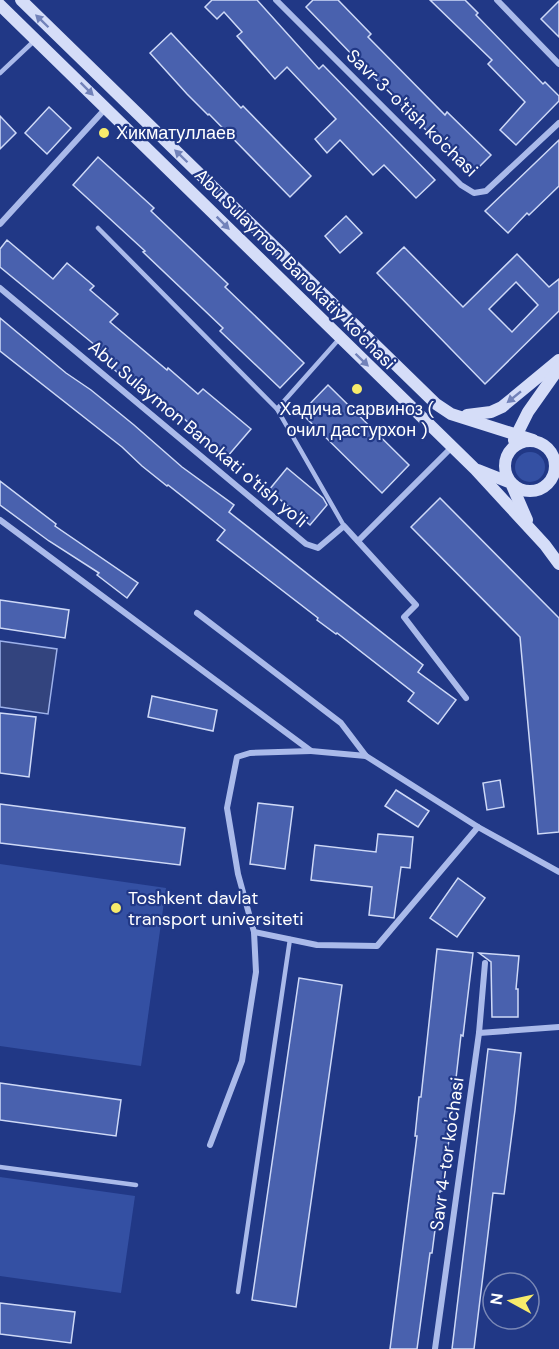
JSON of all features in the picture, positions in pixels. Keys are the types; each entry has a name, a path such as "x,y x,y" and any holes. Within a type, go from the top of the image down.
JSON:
{"main road":[{"name":"Abu Sulaymon Banokatiy ko'chasi","path":"21,0 436,404 451,414 533,440"},
{"name":"Abu Sulaymon Banokatiy ko'chasi","path":"0,4 475,469 559,564"},
{"path":"451,414 478,415 496,410 559,360"},
{"path":"531,530 504,469 507,454 528,412 559,368"},
{"path":"475,469 511,483 524,491 539,490 551,481 558,466 547,446 533,440 518,443 507,454"}],"street":[{"name":"Savr 3-o'tish ko'chasi","path":"276,0 461,185 474,193 486,191 559,123"},
{"path":"497,0 559,64"},
{"path":"0,224 106,108"},
{"name":"Abu Sulaymon Banokati o'tish yo'li","path":"0,288 306,544 312,548 318,548 344,526"},
{"path":"358,541 452,447"},
{"path":"0,520 311,751"},
{"path":"344,526 416,605 404,616 466,698"},
{"path":"198,613 341,723 366,756 478,827 559,872"},
{"path":"210,1145 242,1060 256,972 254,932 238,874 227,808 237,757 250,753 311,751 366,756"},
{"path":"254,932 317,945 377,946 478,827"},
{"name":"Savr 4-tor ko'chasi","path":"435,1349 479,1033 484,963"},
{"path":"479,1033 559,1027"}],"lane":[{"path":"0,73 36,39"},
{"path":"98,228 277,409 344,526"},
{"path":"277,409 340,338"},
{"path":"238,1292 290,939"},
{"path":"0,1167 136,1185"}],"shaded area":[{"path":"530,452 540,457 545,467 540,477 530,482 520,477 515,467 520,457"},
{"path":"0,641 57,649 48,714 0,707"},
{"path":"0,864 166,888 141,1066 0,1046"},
{"path":"0,1177 135,1196 121,1293 0,1276"}],"building":[{"path":"212,0 257,0 319,69 323,65 435,180 416,198 384,165 373,175 340,140 327,153 315,139 336,119 287,67 275,79 237,36 242,32 224,12 217,19 205,7"},
{"path":"313,0 338,0 371,34 368,37 445,115 447,112 491,155 471,175 306,7"},
{"path":"430,0 465,0 478,13 476,15 543,84 545,82 559,96 559,101 516,145 500,130 525,102 488,64 492,60"},
{"path":"559,1 559,37 541,19"},
{"path":"171,33 241,108 243,106 311,176 290,197 187,94 150,53"},
{"path":"49,107 71,128 47,154 25,133"},
{"path":"0,116 16,133 0,149"},
{"path":"559,140 559,186 529,215 527,213 508,233 485,211"},
{"path":"98,157 154,208 151,211 228,284 225,287 304,363 280,388 220,331 223,328 143,252 145,251 73,185"},
{"path":"346,216 362,233 340,253 325,236"},
{"path":"7,240 53,279 67,263 94,286 90,290 118,314 110,322 198,394 203,389 251,429 227,457 173,409 171,412 141,387 138,390 103,360 107,355 0,267 0,249"},
{"path":"404,247 463,307 517,254 549,287 559,279 559,311 485,384 377,273","holes":["516,282 538,305 512,332 489,309"]},
{"path":"0,318 134,425 182,467 234,505 229,512 423,665 418,672 456,700 438,724 408,701 414,693 317,620 318,618 217,540 225,530 0,351"},
{"path":"328,385 409,465 382,493 301,413"},
{"path":"287,468 323,498 327,505 310,525 269,490"},
{"path":"0,481 56,524 55,526 138,583 127,598 97,575 99,573 49,541 0,505"},
{"path":"440,498 559,618 559,832 538,834 520,637 411,527"},
{"path":"0,600 69,610 65,638 0,628"},
{"path":"152,696 217,710 213,731 148,717"},
{"path":"0,713 36,717 29,777 0,773"},
{"path":"500,780 504,807 487,810 483,783"},
{"path":"396,790 429,811 418,827 385,806"},
{"path":"258,803 293,807 285,869 250,864"},
{"path":"0,804 185,828 180,865 0,843"},
{"path":"378,834 413,837 410,868 401,867 394,918 369,915 372,887 311,880 315,845 376,852"},
{"path":"458,878 485,898 457,937 430,918"},
{"path":"437,949 473,953 443,1191 440,1191 417,1349 390,1349 417,1136 415,1136 419,1097 421,1097"},
{"path":"479,953 519,956 516,989 518,989 518,1017 492,1017 491,962"},
{"path":"299,978 342,985 296,1307 252,1300"},
{"path":"488,1049 521,1053 504,1194 493,1193 484,1271 481,1271 481,1292 474,1349 452,1349"},
{"path":"0,1083 121,1100 116,1136 0,1120"},
{"path":"0,1303 75,1312 71,1343 0,1334"}],"place":[{"name":"Хикматуллаев","path":"104,133"},
{"name":"Хадича сарвиноз ( очил дастурхон )","path":"357,389"},
{"name":"Toshkent davlat transport universiteti","path":"116,908"}]}
